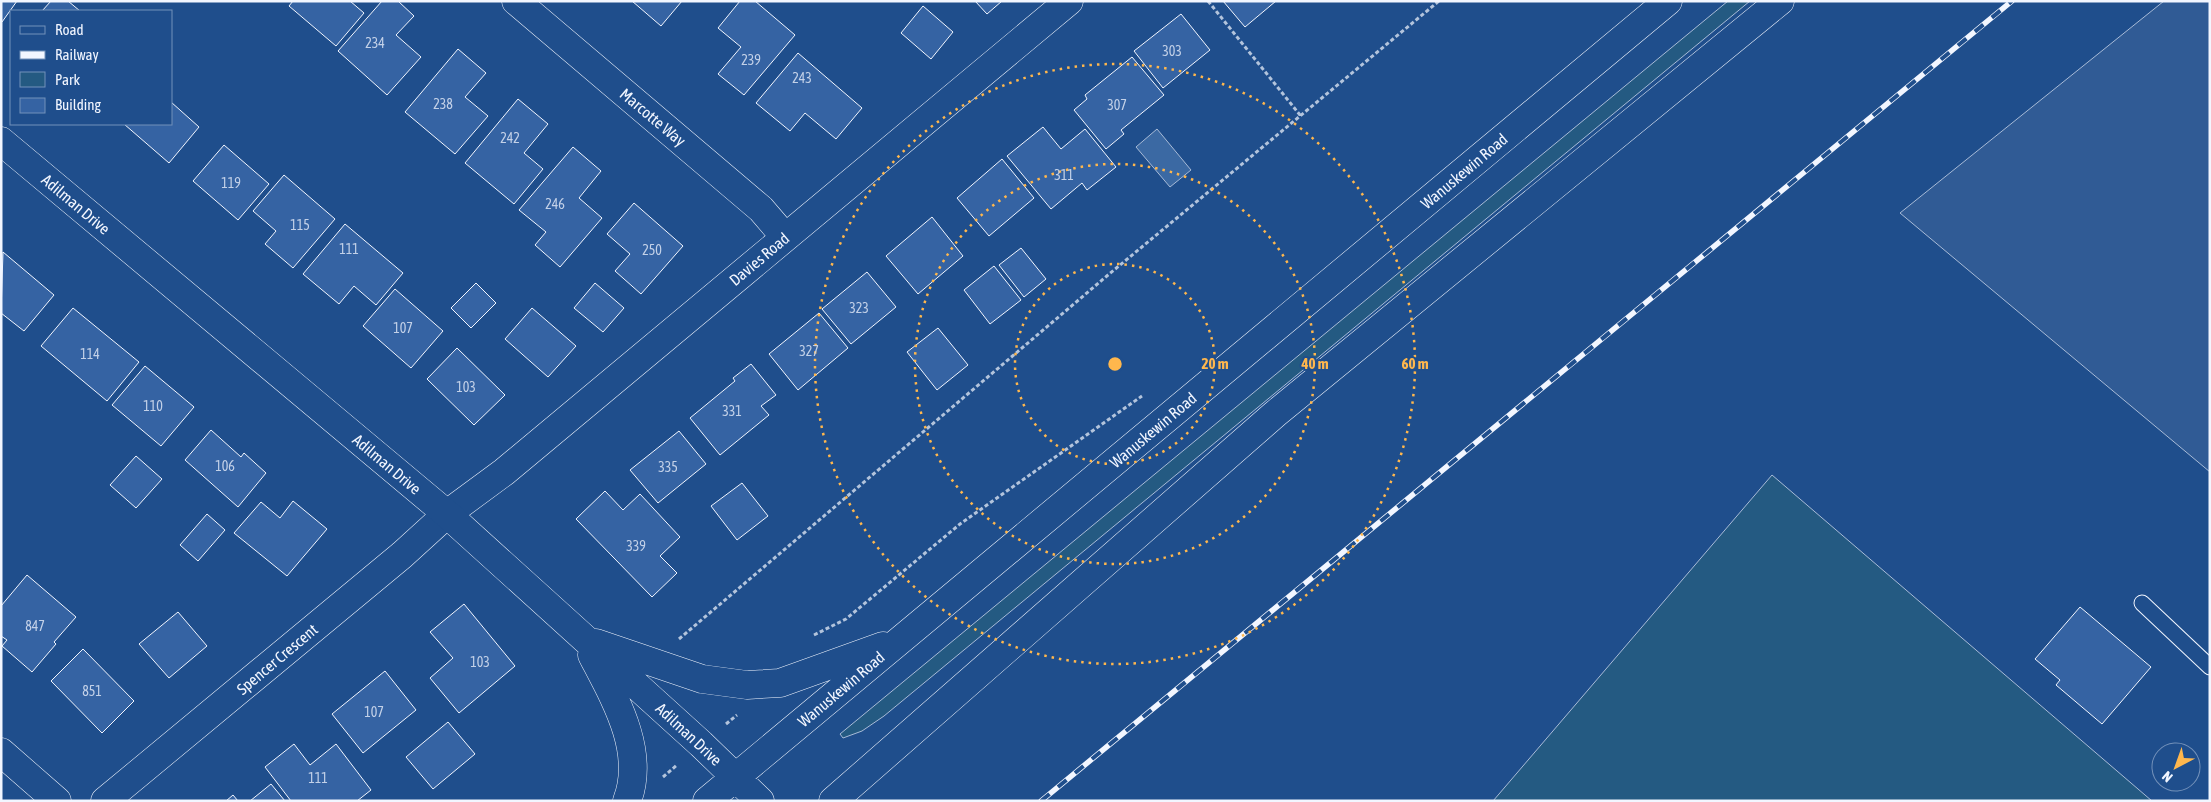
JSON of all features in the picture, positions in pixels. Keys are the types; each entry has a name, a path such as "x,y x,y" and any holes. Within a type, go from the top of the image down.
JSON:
{"main road":[{"name":"Marcotte Way","path":"516,1 761,209 785,237"},
{"name":"Davies Road","path":"447,514 504,472 1069,1"},
{"name":"Wanuskewin Road","path":"707,801 1668,1"},
{"path":"833,801 1275,414 1780,1"},
{"name":"Adilman Drive","path":"1,142 447,514 701,744 760,801"},
{"name":"Spencer Crescent","path":"105,801 402,555 447,514"},
{"path":"583,638 702,679 747,685 780,683 900,640"},
{"path":"583,638 615,699 634,754 630,793"},
{"path":"1,752 57,801"}],"lane":[{"path":"2142,603 2210,667"}],"path":[{"path":"1208,1 1300,115"},
{"path":"673,644 1300,115 1439,1"},
{"path":"808,639 846,619 960,524 1144,394"},
{"path":"630,793 652,786 741,712 747,685"}],"green space":[{"path":"1728,1 1750,1 884,716 862,731 843,738 840,734"},
{"path":"1772,475 2152,801 1493,801"}],"shaded area":[{"path":"2164,1 2210,1 2210,472 1900,213"},
{"path":"1157,129 1191,170 1170,187 1136,147"}],"building":[{"path":"1,1 17,1 2,22"},
{"path":"51,1 68,1 79,10 43,10"},
{"path":"293,1 350,1 364,13 336,46 289,6"},
{"path":"382,1 398,1 414,16 396,35 421,57 387,95 338,51"},
{"path":"632,1 682,1 661,26"},
{"path":"740,1 755,1 795,35 744,95 718,74 741,47 718,28"},
{"path":"975,1 1002,1 987,14"},
{"path":"1223,1 1276,1 1245,27"},
{"path":"923,6 953,32 931,59 901,33"},
{"path":"1181,14 1210,50 1163,88 1134,51"},
{"path":"458,49 486,73 465,97 488,116 455,154 405,112"},
{"path":"798,53 862,108 836,139 805,113 790,131 756,103"},
{"path":"1132,57 1164,95 1121,130 1124,134 1106,149 1074,110 1087,99 1085,95"},
{"path":"518,99 548,124 524,153 543,169 514,204 465,163"},
{"path":"172,103 199,127 169,163 125,125 172,125"},
{"path":"1043,127 1061,149 1085,129 1116,167 1087,190 1082,183 1051,209 1007,156"},
{"path":"224,145 269,184 238,220 193,181"},
{"path":"573,147 601,171 579,198 602,218 560,267 535,245 546,232 519,210"},
{"path":"1002,159 1034,198 989,236 957,198"},
{"path":"284,175 335,219 293,268 265,244 276,231 253,211"},
{"path":"634,203 683,246 641,294 615,271 630,254 607,234"},
{"path":"932,217 963,256 918,294 886,256"},
{"path":"345,224 403,273 376,305 354,286 339,304 303,274"},
{"path":"1021,248 1046,279 1024,297 999,265"},
{"path":"3,252 54,295 24,331 1,313"},
{"path":"994,266 1021,300 990,324 964,290"},
{"path":"867,272 896,307 851,344 822,309"},
{"path":"476,283 496,303 471,328 451,308"},
{"path":"595,283 624,308 603,332 574,308"},
{"path":"395,289 443,331 411,368 363,326"},
{"path":"73,308 139,362 107,401 41,346"},
{"path":"532,308 576,346 548,377 505,339"},
{"path":"819,313 848,348 798,390 769,354"},
{"path":"938,328 968,365 937,390 907,352"},
{"path":"457,348 505,395 474,425 427,379"},
{"path":"751,364 776,395 761,406 769,415 720,455 690,418 735,381 733,378"},
{"path":"145,366 194,407 161,446 112,405"},
{"path":"211,430 241,457 244,453 266,473 238,507 185,460"},
{"path":"679,431 706,464 658,503 630,470"},
{"path":"136,456 162,479 136,508 110,485"},
{"path":"742,483 768,516 737,540 711,506"},
{"path":"605,491 623,510 640,494 680,537 660,556 677,573 652,597 576,519"},
{"path":"293,501 327,529 287,576 234,533 261,502 280,518"},
{"path":"207,514 225,530 198,561 180,545"},
{"path":"27,575 76,617 54,642 56,644 32,672 2,646 7,640 1,636 1,606"},
{"path":"464,604 515,666 459,713 430,678 453,658 430,632"},
{"path":"2080,607 2151,667 2102,724 2056,685 2060,680 2035,659"},
{"path":"178,612 207,646 169,678 139,644"},
{"path":"83,649 134,701 102,733 51,681"},
{"path":"385,671 416,710 363,753 332,714"},
{"path":"448,722 475,754 433,789 406,757"},
{"path":"294,744 310,765 336,744 371,790 357,801 291,801 265,767"},
{"path":"271,784 285,801 250,801"},
{"path":"233,795 238,801 226,801"}],"railway":[{"path":"1041,801 2012,1"}]}
